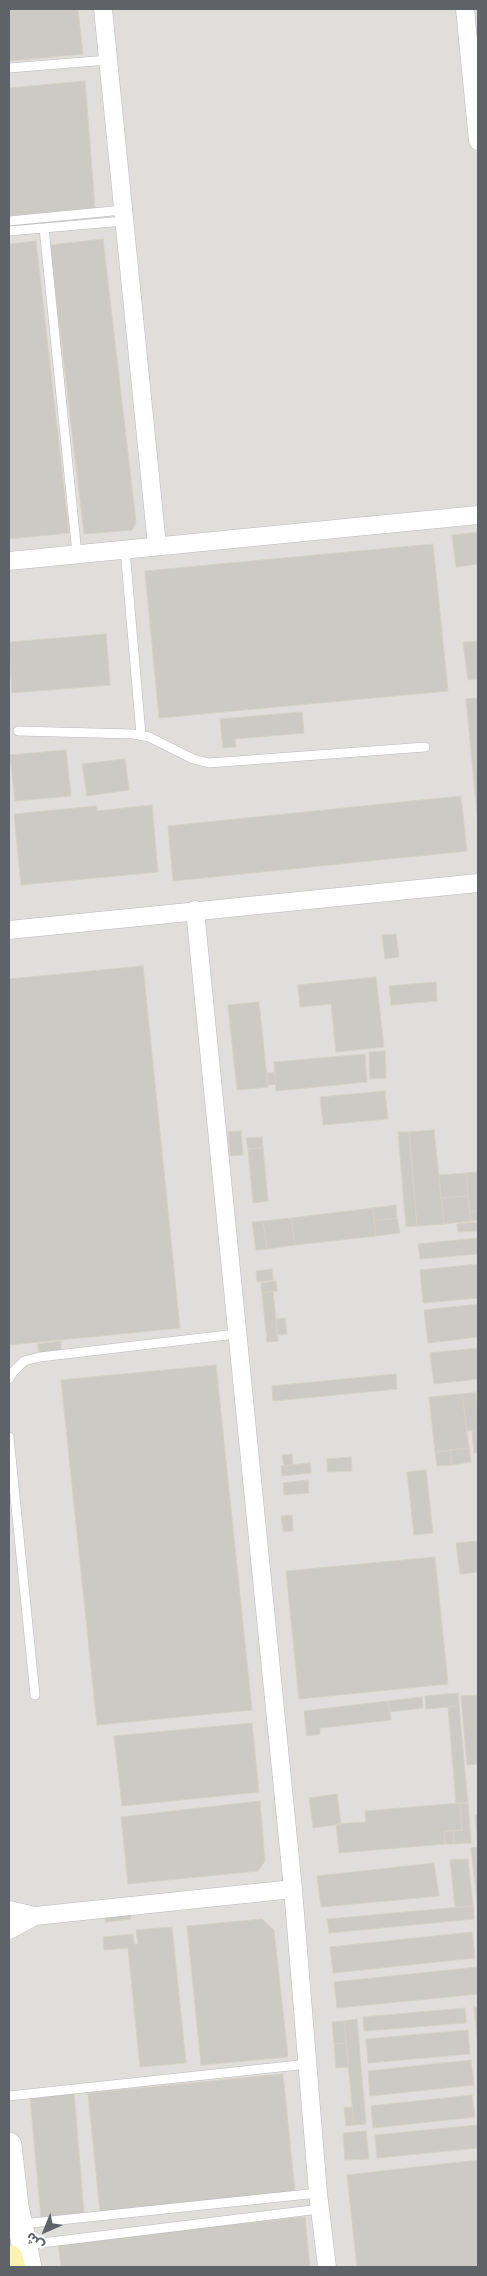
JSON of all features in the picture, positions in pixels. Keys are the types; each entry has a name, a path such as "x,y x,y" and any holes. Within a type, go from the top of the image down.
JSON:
{"street":[{"path":"103,9 157,546"},
{"path":"465,9 478,141"},
{"path":"9,561 478,515"},
{"path":"9,930 478,883"},
{"path":"195,910 292,1889 319,2201 327,2267"},
{"path":"9,1910 35,1916 292,1889"},
{"path":"9,1930 35,1916"},
{"path":"9,2145 18,2253"}],"lane":[{"path":"9,68 108,60"},
{"path":"9,221 124,216"},
{"path":"9,231 44,228 124,216"},
{"path":"44,228 76,554"},
{"path":"125,549 141,735"},
{"path":"18,732 141,735 193,759 209,763 425,747"},
{"path":"9,1379 24,1361 40,1357 236,1334"},
{"path":"9,1437 36,1695"},
{"path":"9,2096 308,2064"},
{"path":"18,2253 319,2201"},
{"path":"18,2253 319,2201"}],"shaded area":[{"path":"9,9 478,9 478,2267 9,2267"}],"building":[{"path":"9,9 78,9 83,54 9,61"},
{"path":"85,81 95,208 9,216 9,88"},
{"path":"103,239 136,522 132,530 84,534 50,245"},
{"path":"36,241 69,533 9,539 9,244"},
{"path":"478,532 478,564 456,567 452,535"},
{"path":"433,544 448,691 159,718 145,571"},
{"path":"106,634 110,685 12,693 9,642"},
{"path":"478,641 478,679 468,680 463,642"},
{"path":"478,698 478,824 466,699"},
{"path":"302,712 304,733 235,739 236,747 223,748 220,719"},
{"path":"66,750 71,796 15,801 10,755"},
{"path":"125,759 129,790 87,796 82,764"},
{"path":"461,796 467,851 173,881 168,826"},
{"path":"152,805 158,872 21,885 14,814 96,806 97,811"},
{"path":"396,934 399,957 385,959 382,935"},
{"path":"143,966 180,1328 9,1345 9,979"},
{"path":"376,977 384,1047 336,1052 331,1004 300,1007 298,985"},
{"path":"436,982 437,1001 391,1005 389,986"},
{"path":"259,1002 268,1087 237,1090 228,1005"},
{"path":"385,1051 386,1078 370,1079 369,1052"},
{"path":"365,1054 367,1082 276,1091 274,1062"},
{"path":"275,1072 276,1084 268,1085 267,1073"},
{"path":"385,1091 388,1119 323,1125 320,1097"},
{"path":"434,1130 444,1224 417,1226 409,1132"},
{"path":"241,1131 243,1155 230,1156 228,1132"},
{"path":"398,1132 409,1132 417,1226 406,1227"},
{"path":"262,1137 263,1148 248,1149 246,1138"},
{"path":"263,1148 268,1201 253,1203 248,1149"},
{"path":"478,1172 478,1211 470,1212 466,1173"},
{"path":"466,1173 468,1196 441,1198 439,1175"},
{"path":"468,1196 471,1221 444,1224 441,1198"},
{"path":"396,1205 397,1218 374,1221 373,1208"},
{"path":"373,1208 376,1236 295,1245 291,1218"},
{"path":"478,1211 478,1220 471,1221 470,1212"},
{"path":"291,1218 295,1245 267,1249 263,1221"},
{"path":"397,1218 400,1233 376,1236 374,1221"},
{"path":"263,1221 267,1249 256,1250 252,1222"},
{"path":"478,1222 478,1231 458,1232 457,1224"},
{"path":"478,1238 478,1254 420,1259 418,1244"},
{"path":"478,1264 478,1298 423,1303 420,1270"},
{"path":"272,1269 273,1280 257,1282 256,1271"},
{"path":"276,1281 277,1291 262,1293 261,1283"},
{"path":"273,1291 278,1341 267,1342 262,1293"},
{"path":"478,1304 478,1337 428,1343 424,1310"},
{"path":"285,1318 287,1334 278,1335 276,1319"},
{"path":"61,1341 61,1350 39,1353 38,1344"},
{"path":"478,1348 478,1379 434,1384 430,1353"},
{"path":"216,1365 252,1710 97,1725 61,1380"},
{"path":"396,1374 397,1389 273,1401 272,1386"},
{"path":"476,1392 478,1430 467,1431 462,1394"},
{"path":"462,1394 469,1448 435,1452 429,1397"},
{"path":"478,1430 478,1453 474,1453 472,1431"},
{"path":"469,1448 471,1462 452,1465 450,1450"},
{"path":"450,1450 452,1465 437,1466 435,1452"},
{"path":"292,1454 293,1465 284,1466 282,1455"},
{"path":"351,1457 352,1471 327,1472 327,1459"},
{"path":"310,1463 311,1473 282,1476 281,1466"},
{"path":"426,1470 433,1533 414,1535 407,1472"},
{"path":"308,1480 309,1493 284,1495 283,1483"},
{"path":"292,1515 293,1531 283,1532 281,1516"},
{"path":"478,1541 478,1572 460,1574 456,1543"},
{"path":"435,1557 448,1684 299,1699 286,1571"},
{"path":"458,1693 459,1706 426,1709 425,1696"},
{"path":"478,1695 478,1764 467,1765 461,1696"},
{"path":"422,1697 423,1708 390,1712 388,1701"},
{"path":"388,1701 391,1720 320,1728 320,1734 307,1736 304,1711"},
{"path":"459,1706 468,1803 456,1803 448,1707"},
{"path":"252,1723 259,1792 122,1806 114,1736"},
{"path":"337,1794 341,1824 313,1828 309,1798"},
{"path":"260,1801 265,1861 258,1871 128,1884 121,1817"},
{"path":"460,1803 462,1830 444,1831 445,1844 339,1853 336,1824 366,1822 365,1811"},
{"path":"460,1803 468,1803 471,1843 454,1844 453,1831 462,1830"},
{"path":"475,1815 478,1815 478,1840 477,1840"},
{"path":"444,1831 453,1831 454,1844 445,1844"},
{"path":"478,1847 478,1911 471,1848"},
{"path":"468,1859 473,1906 455,1907 450,1860"},
{"path":"434,1863 439,1896 321,1907 317,1876"},
{"path":"473,1906 474,1919 329,1933 327,1919"},
{"path":"130,1913 131,1919 105,1922 105,1915"},
{"path":"262,1919 274,1930 288,2057 201,2065 187,1926"},
{"path":"172,1927 186,2063 140,2067 128,1948 104,1950 103,1937 133,1934 134,1944 138,1944 136,1930"},
{"path":"472,1932 475,1958 333,1973 330,1947"},
{"path":"478,1967 478,1994 337,2008 334,1982"},
{"path":"474,2007 478,2007 478,2050"},
{"path":"465,2008 466,2023 364,2031 363,2017"},
{"path":"357,2019 366,2124 354,2125 344,2021"},
{"path":"344,2021 346,2043 334,2044 332,2022"},
{"path":"468,2030 470,2054 368,2063 366,2039"},
{"path":"346,2043 349,2067 336,2068 334,2044"},
{"path":"471,2060 474,2085 370,2096 368,2071"},
{"path":"283,2074 295,2192 100,2212 88,2093"},
{"path":"74,2092 84,2213 41,2218 30,2097"},
{"path":"472,2095 475,2117 373,2128 371,2106"},
{"path":"352,2107 354,2125 346,2126 344,2108"},
{"path":"478,2125 478,2148 377,2158 375,2135"},
{"path":"366,2131 369,2159 345,2160 343,2133"},
{"path":"478,2160 478,2267 357,2267 347,2175"},
{"path":"305,2217 310,2267 61,2267 58,2242"}]}
